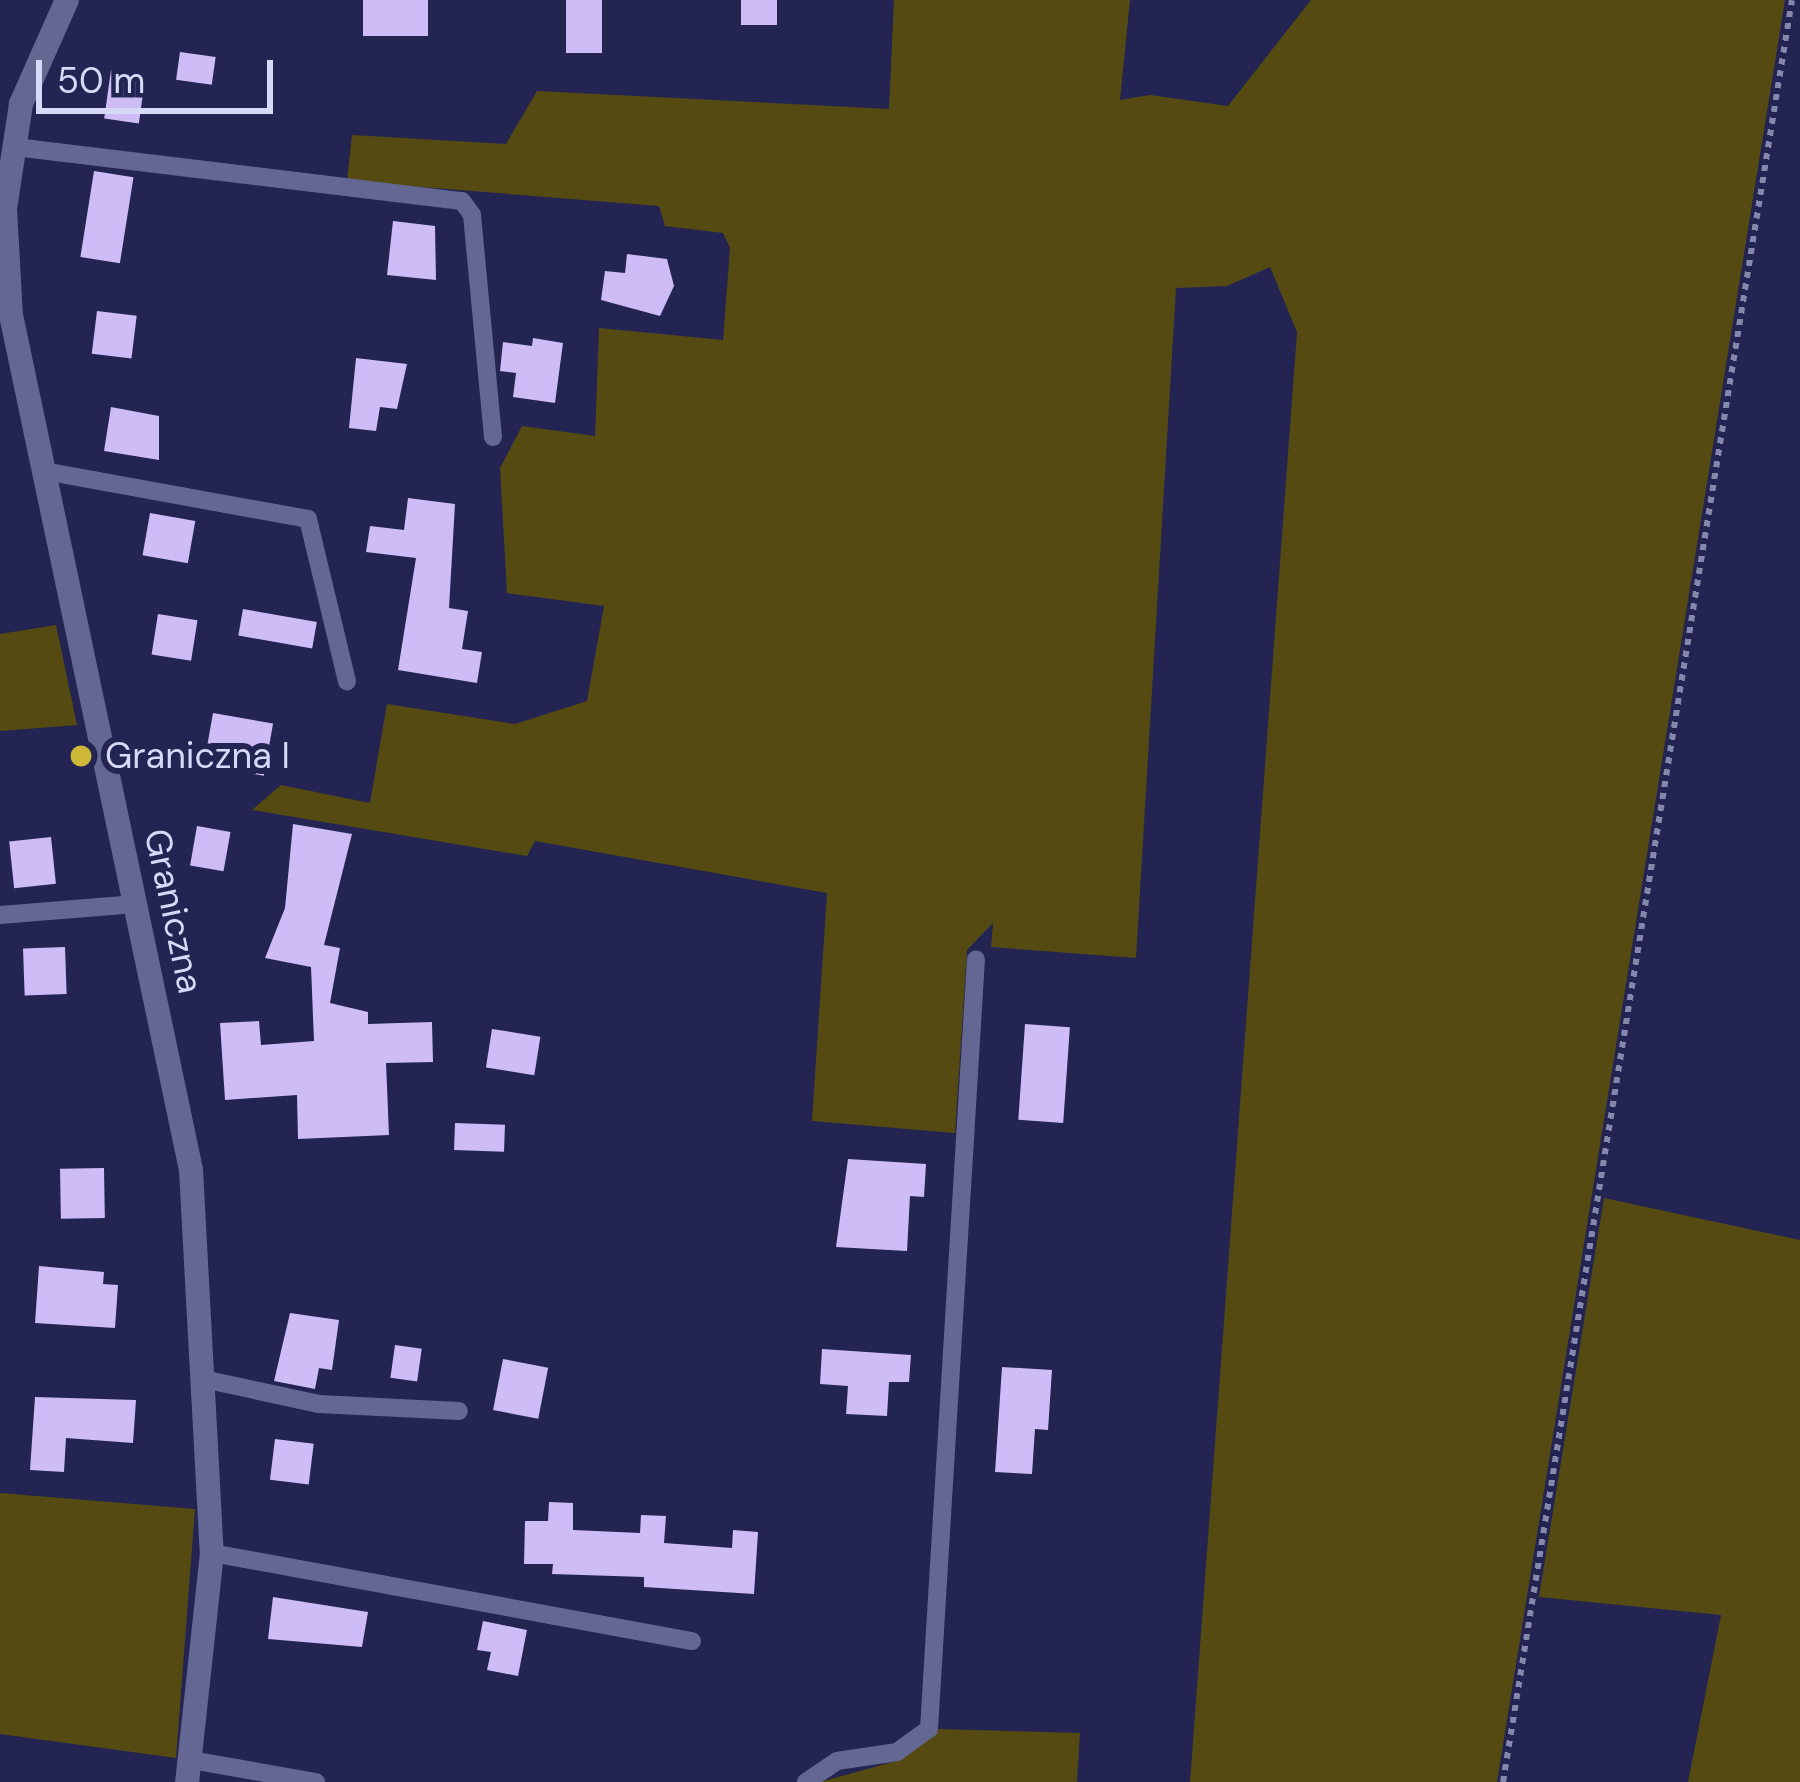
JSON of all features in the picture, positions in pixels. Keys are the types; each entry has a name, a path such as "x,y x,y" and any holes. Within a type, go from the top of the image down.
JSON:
{"street":[{"name":"Graniczna","path":"67,0 21,104 5,209 11,315 191,1170 208,1380 212,1553 189,1771"}],"lane":[{"path":"15,147 462,201 472,215 493,436"},
{"path":"44,471 308,519 347,681"},
{"path":"0,915 136,904"},
{"path":"806,1782 837,1761 898,1752 929,1729 976,958"},
{"path":"208,1380 319,1404 459,1412"},
{"path":"212,1553 692,1641"},
{"path":"189,1771 316,1782"}],"path":[{"path":"1503,1782 1792,0"}],"shaded area":[{"path":"894,0 1130,0 1120,100 1150,95 1228,106 1311,0 1785,0 1497,1782 1190,1782 1297,332 1270,267 1227,286 1176,288 1136,958 991,947 993,923 967,950 955,1133 812,1121 827,893 535,841 527,856 252,810 281,785 370,803 387,704 515,724 587,701 604,606 507,593 500,468 522,426 595,436 599,328 723,340 730,248 723,233 665,226 659,206 347,181 352,135 506,144 537,91 889,109"},
{"path":"56,625 77,725 0,731 0,634"},
{"path":"1604,1198 1800,1240 1800,1782 1688,1782 1721,1615 1539,1597"},
{"path":"0,1493 195,1509 176,1758 0,1734"},
{"path":"937,1729 1080,1733 1077,1782 820,1782 900,1760"}],"building":[{"path":"363,0 428,0 428,36 363,36"},
{"path":"566,0 602,0 602,53 566,53"},
{"path":"741,0 777,0 777,25 741,25"},
{"path":"180,52 216,57 212,85 176,80"},
{"path":"111,70 146,75 139,123 104,119"},
{"path":"94,171 134,177 120,263 80,257"},
{"path":"393,221 435,226 436,280 387,275"},
{"path":"627,254 667,259 674,286 660,316 601,300 605,271 625,273"},
{"path":"97,311 137,316 131,359 92,354"},
{"path":"533,338 563,343 555,403 513,397 516,373 500,371 503,342 532,346"},
{"path":"356,358 407,364 397,409 380,407 376,431 349,428"},
{"path":"111,407 159,416 159,460 104,451"},
{"path":"408,498 455,504 449,608 468,611 462,649 482,652 477,683 398,670 416,558 366,552 370,526 404,530"},
{"path":"150,513 195,521 188,563 143,555"},
{"path":"243,609 317,622 312,649 238,636"},
{"path":"158,614 198,620 191,661 152,654"},
{"path":"213,713 273,724 264,776 204,765"},
{"path":"293,824 352,834 324,945 340,948 330,1003 368,1012 368,1024 432,1022 433,1062 386,1063 389,1135 298,1139 297,1095 225,1100 220,1023 259,1021 261,1045 314,1041 311,967 265,958 285,908"},
{"path":"197,826 230,832 224,871 190,865"},
{"path":"51,837 56,884 14,888 9,841"},
{"path":"65,947 67,994 25,995 23,948"},
{"path":"1025,1024 1070,1027 1063,1123 1018,1120"},
{"path":"492,1029 540,1037 534,1075 486,1068"},
{"path":"455,1123 505,1125 504,1152 454,1150"},
{"path":"848,1159 926,1164 924,1197 910,1196 907,1251 836,1247"},
{"path":"104,1168 105,1218 61,1219 60,1169"},
{"path":"39,1266 104,1272 103,1284 118,1285 115,1328 35,1323"},
{"path":"290,1313 339,1320 332,1370 319,1368 315,1389 274,1381"},
{"path":"395,1345 422,1349 417,1381 390,1378"},
{"path":"822,1349 911,1355 909,1382 889,1382 887,1416 846,1414 848,1386 820,1384"},
{"path":"503,1359 548,1368 538,1419 493,1410"},
{"path":"1002,1367 1052,1370 1048,1430 1035,1429 1032,1474 995,1472"},
{"path":"35,1397 136,1400 133,1443 66,1438 64,1472 30,1470"},
{"path":"275,1439 314,1444 309,1484 270,1480"},
{"path":"549,1502 573,1503 573,1530 640,1533 641,1515 666,1516 664,1543 732,1548 733,1530 758,1532 754,1594 644,1587 644,1577 552,1574 553,1564 524,1564 525,1521 548,1521"},
{"path":"273,1597 368,1612 362,1647 268,1639"},
{"path":"483,1621 527,1630 518,1676 487,1670 491,1652 477,1650"}],"place":[{"name":"Graniczna I","path":"81,756"}]}
